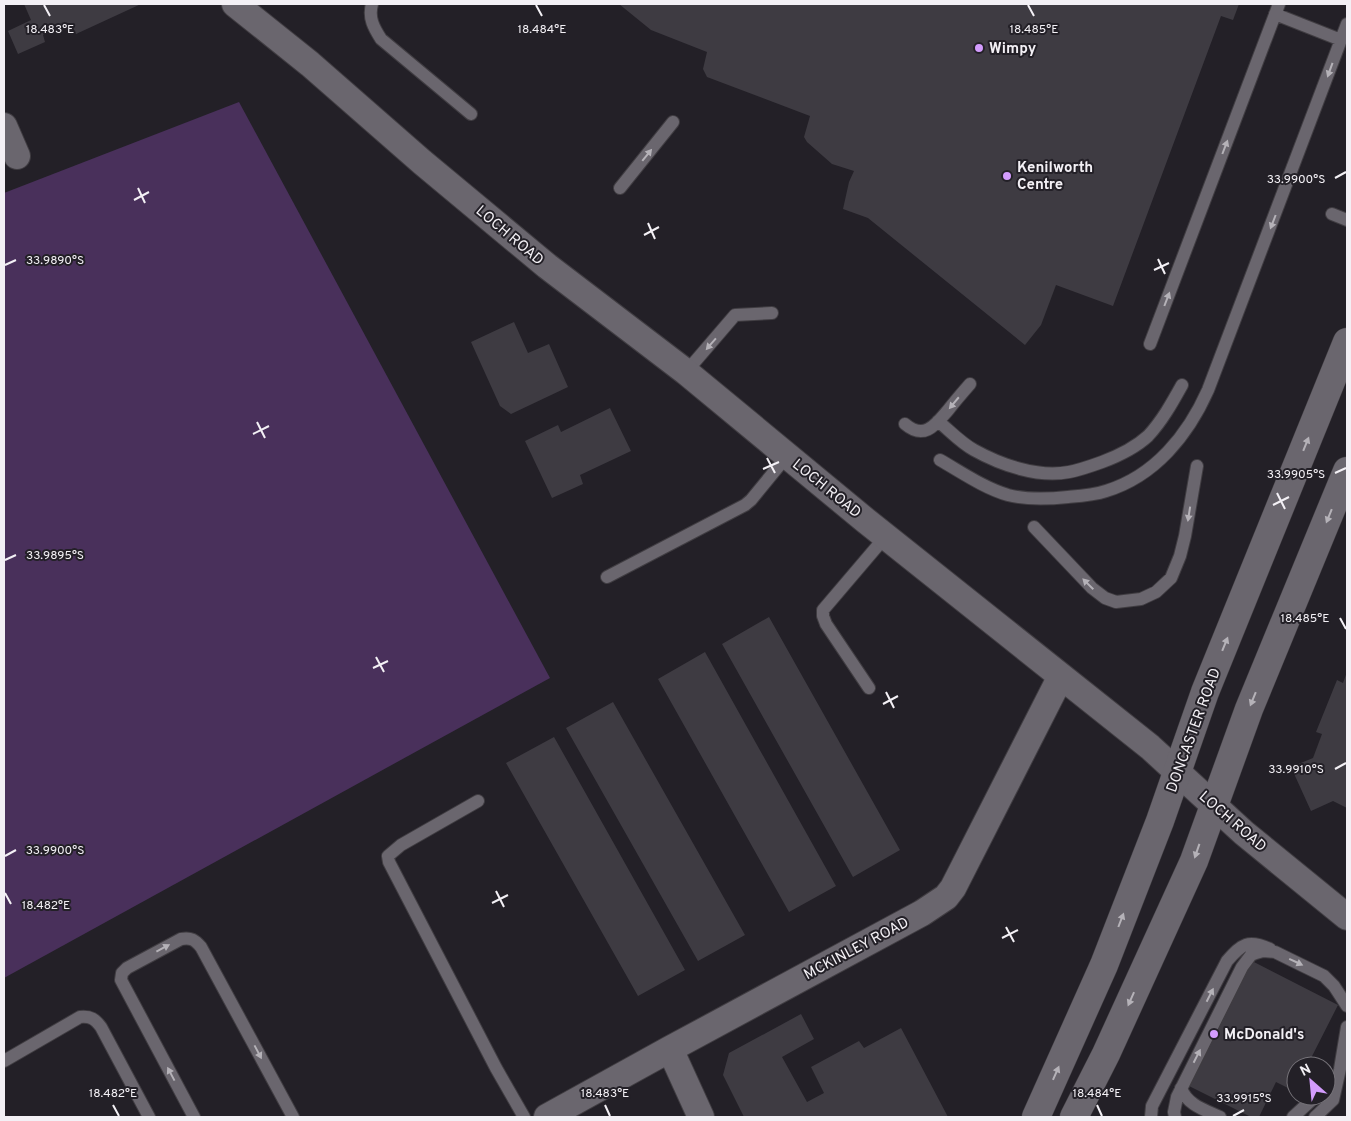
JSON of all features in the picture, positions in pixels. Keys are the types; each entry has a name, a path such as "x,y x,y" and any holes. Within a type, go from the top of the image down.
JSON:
{"street":[{"name":"LOCH ROAD","path":"235,4 310,64 422,162 547,266 686,372 787,456 1150,747 1244,833 1347,917"},
{"path":"4,126 17,156"},
{"name":"DONCASTER ROAD","path":"1036,1117 1104,965 1160,821 1209,683 1347,342"},
{"path":"1074,1117 1106,1054 1194,861 1249,709 1347,471"},
{"name":"MCKINLEY ROAD","path":"547,1117 922,913 946,897 953,888 1061,676"},
{"path":"670,1049 701,1117"}],"lane":[{"path":"372,4 370,11 372,25 381,40 471,114"},
{"path":"1150,344 1277,9 1342,40"},
{"path":"940,460 983,484 1008,495 1046,500 1106,492 1132,480 1153,467 1174,446 1200,410 1347,24"},
{"path":"620,188 673,122"},
{"path":"1332,214 1347,220"},
{"path":"686,372 735,315 772,313"},
{"path":"906,424 913,430 920,431 933,427 970,384"},
{"path":"938,422 972,449 996,462 1024,470 1068,472 1114,457 1132,448 1147,436 1160,421 1182,385"},
{"path":"607,577 745,505 787,456"},
{"path":"1034,527 1092,588 1105,598 1116,602 1141,599 1156,592 1171,578 1180,556 1185,536 1197,466"},
{"path":"869,688 826,624 823,610 886,536"},
{"path":"478,802 400,845 388,856 491,1059 524,1117"},
{"path":"194,1117 121,980 122,973 127,968 181,939 190,938 201,947 293,1117"},
{"path":"1151,1117 1152,1106 1227,960 1238,948 1247,944 1256,944 1324,976 1334,986 1347,1006"},
{"path":"1175,1117 1177,1097 1181,1088 1242,967 1251,955 1263,951 1275,952"},
{"path":"4,1061 80,1017 91,1017 101,1027 149,1117"},
{"path":"1315,1117 1333,1100 1347,1027"},
{"path":"1181,1088 1186,1098 1193,1104 1220,1117"},
{"path":"1293,1117 1305,1106"}],"shaded area":[{"path":"239,102 550,678 4,978 4,193"}],"building":[{"path":"24,4 141,4 76,34 70,23 43,35 45,42 18,54 8,31 31,20"},
{"name":"Kenilworth Centre","path":"619,4 1239,4 1233,20 1221,16 1113,306 1056,285 1041,325 1025,345 868,218 843,209 849,182 854,171 832,164 807,142 804,137 810,116 707,77 703,69 707,52 651,30"},
{"path":"514,322 528,353 549,344 568,387 511,414 500,406 471,342"},
{"path":"610,408 631,451 580,475 583,484 552,498 525,441 558,425 561,432"},
{"path":"769,617 900,850 853,877 722,644"},
{"path":"705,652 836,886 789,912 658,679"},
{"path":"1347,672 1347,808 1333,801 1311,811 1291,767 1313,758 1322,734 1316,732 1337,680 1343,683"},
{"path":"613,702 745,935 698,961 566,728"},
{"path":"554,737 685,970 638,996 506,763"},
{"path":"1252,961 1338,1005 1312,1056 1286,1056 1286,1087 1276,1082 1259,1117 1251,1117 1189,1086"},
{"path":"801,1014 814,1039 782,1057 807,1102 824,1093 811,1067 859,1041 864,1048 901,1028 948,1117 744,1117 723,1075 729,1053"}],"place":[{"name":"Wimpy","path":"979,48"},
{"name":"Kenilworth Centre","path":"1007,176"},
{"name":"McDonald's","path":"1214,1034"}]}
